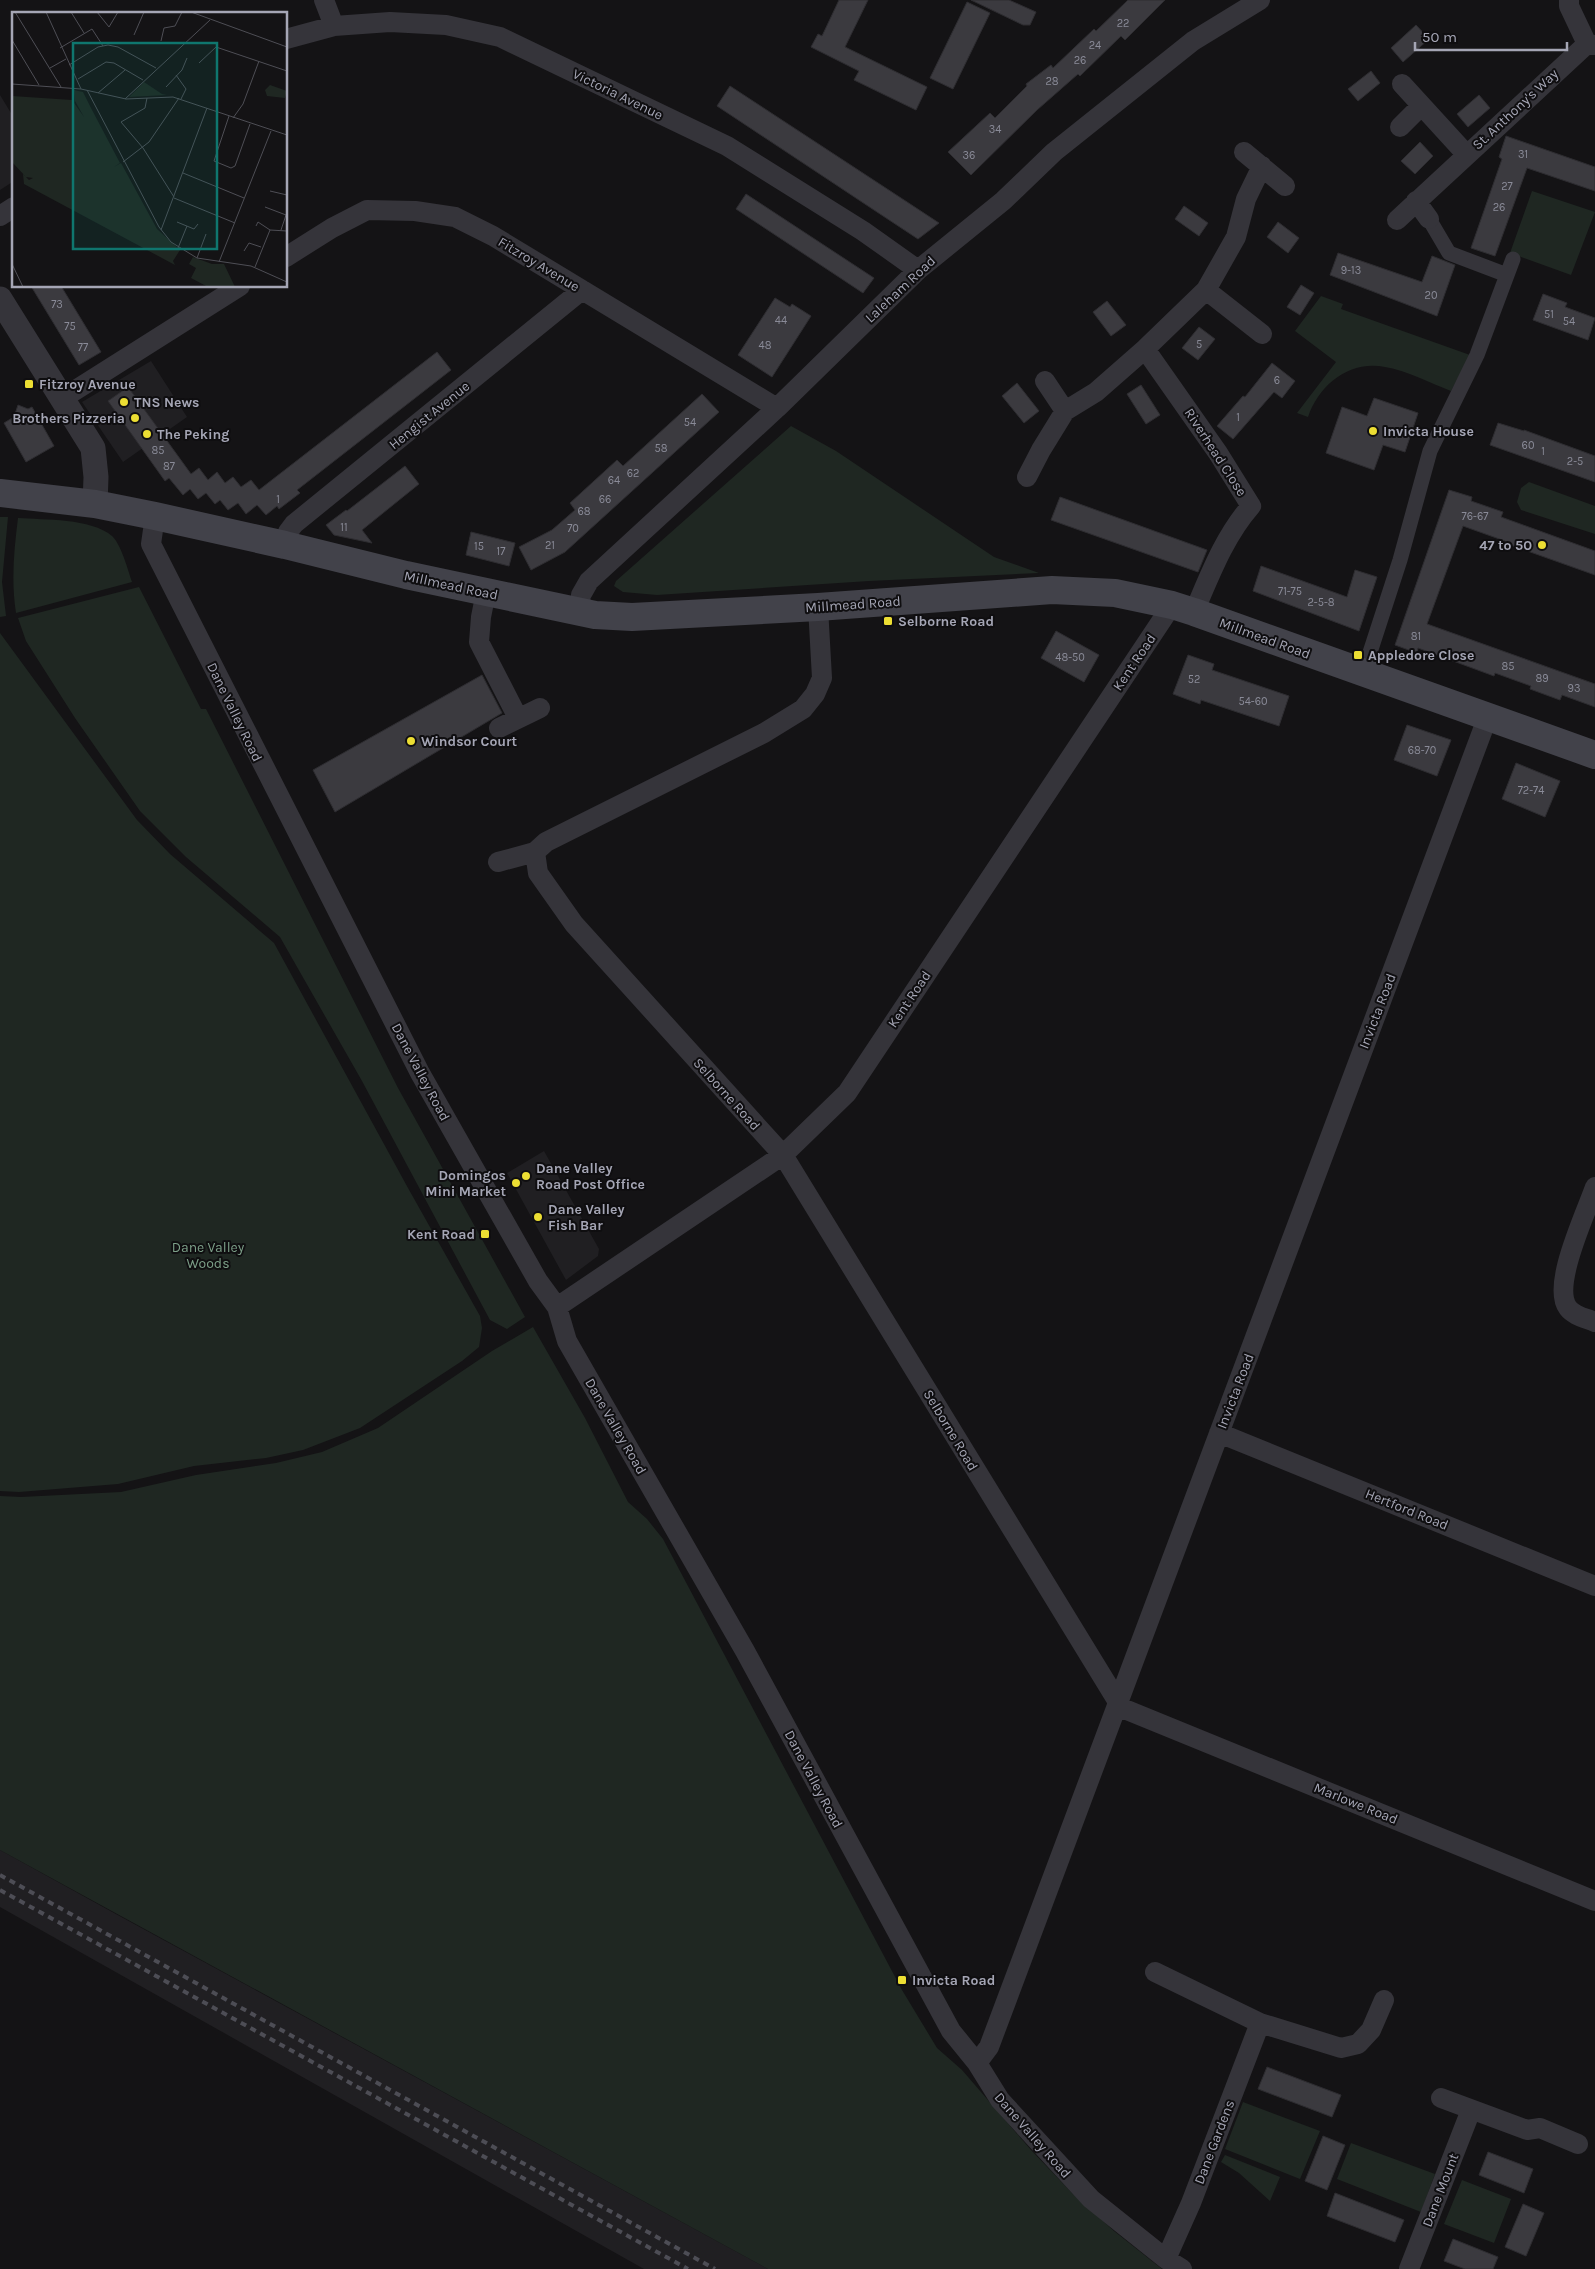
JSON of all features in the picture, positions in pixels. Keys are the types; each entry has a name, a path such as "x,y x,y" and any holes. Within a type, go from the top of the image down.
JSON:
{"main road":[{"name":"Millmead Road","path":"0,493 95,504 155,516 578,613 632,617 818,607 1052,590 1114,593 1183,609 1595,755"}],"street":[{"path":"324,0 334,26"},
{"name":"Laleham Road","path":"578,613 581,595 588,581 777,408 918,270 1003,201 1054,152 1193,40 1260,0"},
{"name":"St. Anthony's Way","path":"1397,220 1466,154 1591,44 1569,6 1569,0"},
{"name":"Victoria Avenue","path":"288,38 334,26 390,22 446,25 500,37 727,146 863,231 918,270"},
{"name":"St. Anthony's Way","path":"1402,84 1466,154"},
{"path":"1400,127 1421,106"},
{"path":"1244,152 1285,186"},
{"path":"1027,477 1065,411 1096,392 1145,349 1206,290 1236,237 1246,200 1262,166"},
{"path":"1416,201 1449,253 1507,275"},
{"path":"0,216 12,209"},
{"name":"Fitzroy Avenue","path":"288,256 332,228 367,210 415,211 455,217 493,236 777,408"},
{"path":"1362,674 1400,560 1430,451 1477,355 1513,259"},
{"path":"63,398 237,288"},
{"name":"Hengist Avenue","path":"285,545 288,532 294,524 582,290"},
{"path":"1206,290 1262,334"},
{"path":"0,299 93,448 96,477 95,504"},
{"name":"Riverhead Close","path":"1145,349 1218,453 1251,506 1239,520 1183,609"},
{"path":"1045,381 1065,411"},
{"name":"Dane Valley Road","path":"155,516 151,544 265,772 420,1072 538,1281 557,1307 567,1341 745,1651 950,2031 977,2062 1000,2100 1091,2199 1174,2264"},
{"path":"486,592 479,642 518,718"},
{"path":"498,862 535,852 546,842 764,733 803,709 815,694 822,678 818,607"},
{"name":"Kent Road","path":"557,1307 782,1155 847,1093 1183,609"},
{"path":"499,728 540,708"},
{"name":"Invicta Road","path":"977,2062 990,2047 1488,716"},
{"name":"Selborne Road","path":"535,852 538,873 574,924 782,1155 1117,1704"},
{"path":"1595,1188 1565,1271 1563,1286 1563,1299 1569,1308 1577,1315 1595,1322"},
{"name":"Hertford Road","path":"1219,1433 1595,1586"},
{"name":"Marlowe Road","path":"1117,1704 1595,1900"},
{"path":"1155,1972 1260,2023 1341,2048 1358,2044 1371,2030 1384,2000"},
{"name":"Dane Gardens","path":"1174,2264 1191,2203 1260,2023"},
{"path":"1441,2098 1527,2130 1540,2128 1578,2144"},
{"name":"Dane Mount","path":"1409,2269 1471,2110"}],"shaded area":[{"path":"0,95 12,115 12,182 0,190"},
{"path":"151,361 187,417 123,462 82,402"},
{"path":"544,1151 599,1249 598,1256 566,1280 507,1173"},
{"path":"0,1850 768,2269 644,2269 0,1907"}],"green space":[{"path":"1532,191 1595,212 1571,275 1510,253"},
{"path":"1321,296 1343,304 1341,309 1470,355 1451,391 1394,369 1372,366 1359,367 1337,377 1328,385 1313,405 1308,417 1297,413 1336,362 1295,331"},
{"path":"791,426 836,451 994,557 1039,573 869,581 657,595 623,592 614,586 616,581"},
{"path":"1529,482 1595,506 1595,534 1521,510 1517,502 1521,488"},
{"path":"0,517 8,517 2,582 6,616 0,617"},
{"path":"18,518 67,521 103,530 112,536 118,545 132,582 16,613 14,566"},
{"path":"139,587 201,709 206,709 398,1088 525,1317 507,1329 490,1320 362,1081 280,937 186,857 140,811 75,718 26,641 18,618"},
{"name":"Dane Valley Woods","path":"0,633 137,820 170,854 274,943 480,1316 482,1328 479,1347 462,1361 360,1428 303,1450 266,1458 194,1466 118,1484 19,1492 0,1491"},
{"path":"533,1327 585,1418 628,1502 647,1519 663,1539 902,1990 937,2048 962,2070 1031,2150 1073,2194 1114,2231 1162,2269 768,2269 0,1850 0,1496 21,1497 121,1492 196,1475 276,1463 322,1452 378,1428 492,1351"},
{"path":"1243,2102 1320,2131 1300,2179 1225,2149"},
{"path":"1351,2143 1435,2174 1421,2212 1337,2179"},
{"path":"1225,2155 1280,2177 1270,2201 1239,2173 1221,2162"},
{"path":"1462,2180 1511,2199 1494,2243 1444,2224"}],"building":[{"path":"839,0 868,0 845,47 927,87 916,110 854,80 859,71 811,47 818,34 822,36"},
{"path":"971,0 1009,0 1036,12 1030,25 1023,25"},
{"path":"1128,0 1165,0 1125,40 1121,36 1080,76 1078,74 1037,110 971,175 948,152 990,113 995,118 1027,86 1026,84 1051,65 1053,68"},
{"path":"967,2 990,13 953,89 930,78"},
{"path":"1416,25 1429,39 1403,62 1391,48"},
{"path":"1371,71 1380,83 1358,101 1348,89"},
{"path":"730,86 939,223 918,239 717,106"},
{"path":"1479,95 1490,108 1468,127 1457,114"},
{"path":"1506,136 1595,167 1595,191 1527,168 1495,256 1471,248 1502,159 1499,157"},
{"path":"1420,142 1433,156 1415,174 1401,161"},
{"path":"746,194 874,278 863,293 736,209"},
{"path":"1184,206 1208,223 1199,236 1175,219"},
{"path":"1278,222 1299,238 1288,253 1267,237"},
{"path":"1338,253 1422,282 1432,256 1455,265 1437,316 1330,275"},
{"path":"1301,285 1314,293 1300,315 1287,307"},
{"path":"32,288 62,288 101,352 79,365"},
{"path":"1543,294 1567,303 1565,307 1595,318 1588,340 1533,320"},
{"path":"775,298 790,307 792,304 811,316 772,377 738,355"},
{"path":"1107,301 1126,325 1111,336 1093,312"},
{"path":"1199,327 1215,339 1198,360 1182,348"},
{"path":"437,352 451,370 297,490 300,493 279,509 277,506 266,515 257,505 246,514 238,503 228,510 220,500 215,504 206,493 198,499 190,489 183,495 169,478 165,481 108,401 128,387 191,474 199,468 208,480 217,472 225,483 233,477 241,487 251,480 259,490"},
{"path":"1272,363 1295,381 1282,398 1274,392 1233,439 1217,426 1243,396 1245,397"},
{"path":"1017,383 1039,411 1024,423 1002,396"},
{"path":"1141,385 1160,415 1146,424 1127,394"},
{"path":"702,394 719,412 565,552 531,570 519,547 552,530 575,510 570,503 617,460 623,466"},
{"name":"Invicta House","path":"1374,398 1418,413 1405,452 1383,445 1374,470 1326,453 1342,407 1367,416"},
{"path":"18,405 28,409 32,407 54,446 26,462 4,423 14,417"},
{"path":"1498,423 1524,430 1595,456 1595,482 1490,445"},
{"path":"405,466 419,484 362,530 372,543 334,535 326,525"},
{"path":"1449,490 1472,497 1471,501 1503,512 1501,517 1595,551 1595,575 1463,526 1427,624 1595,684 1595,707 1562,695 1560,700 1530,689 1531,686 1495,673 1494,676 1418,648 1417,653 1395,645"},
{"path":"1060,497 1207,550 1198,572 1051,520"},
{"path":"471,532 515,543 509,566 466,555"},
{"path":"1261,566 1347,597 1355,570 1377,577 1359,631 1253,591"},
{"path":"1056,631 1099,655 1084,682 1041,658"},
{"path":"1188,655 1214,664 1212,670 1289,696 1279,726 1201,700 1200,704 1173,694"},
{"name":"Windsor Court","path":"482,675 502,713 335,812 313,770"},
{"path":"1407,725 1451,740 1437,776 1394,760"},
{"path":"1516,763 1560,781 1545,817 1502,799"},
{"path":"1267,2067 1341,2095 1332,2117 1258,2089"},
{"path":"1323,2136 1345,2145 1327,2190 1305,2181"},
{"path":"1488,2152 1533,2169 1524,2193 1479,2175"},
{"path":"1335,2193 1404,2220 1395,2242 1327,2216"},
{"path":"1523,2204 1544,2213 1526,2256 1505,2247"},
{"path":"1453,2239 1498,2257 1493,2269 1465,2269 1444,2261"}],"railway":[{"path":"0,1875 715,2269"},
{"path":"0,1890 688,2269"}],"place":[{"name":"Fitzroy Avenue","path":"29,384"},
{"name":"TNS News","path":"124,402"},
{"name":"Brothers Pizzeria","path":"135,418"},
{"name":"Invicta House","path":"1373,431"},
{"name":"The Peking","path":"147,434"},
{"name":"47 to 50","path":"1542,545"},
{"name":"Selborne Road","path":"888,621"},
{"name":"Appledore Close","path":"1358,655"},
{"name":"Windsor Court","path":"411,741"},
{"name":"Dane Valley Road Post Office","path":"526,1176"},
{"name":"Domingos Mini Market","path":"516,1183"},
{"name":"Dane Valley Fish Bar","path":"538,1217"},
{"name":"Kent Road","path":"485,1234"},
{"name":"Invicta Road","path":"902,1980"}]}
